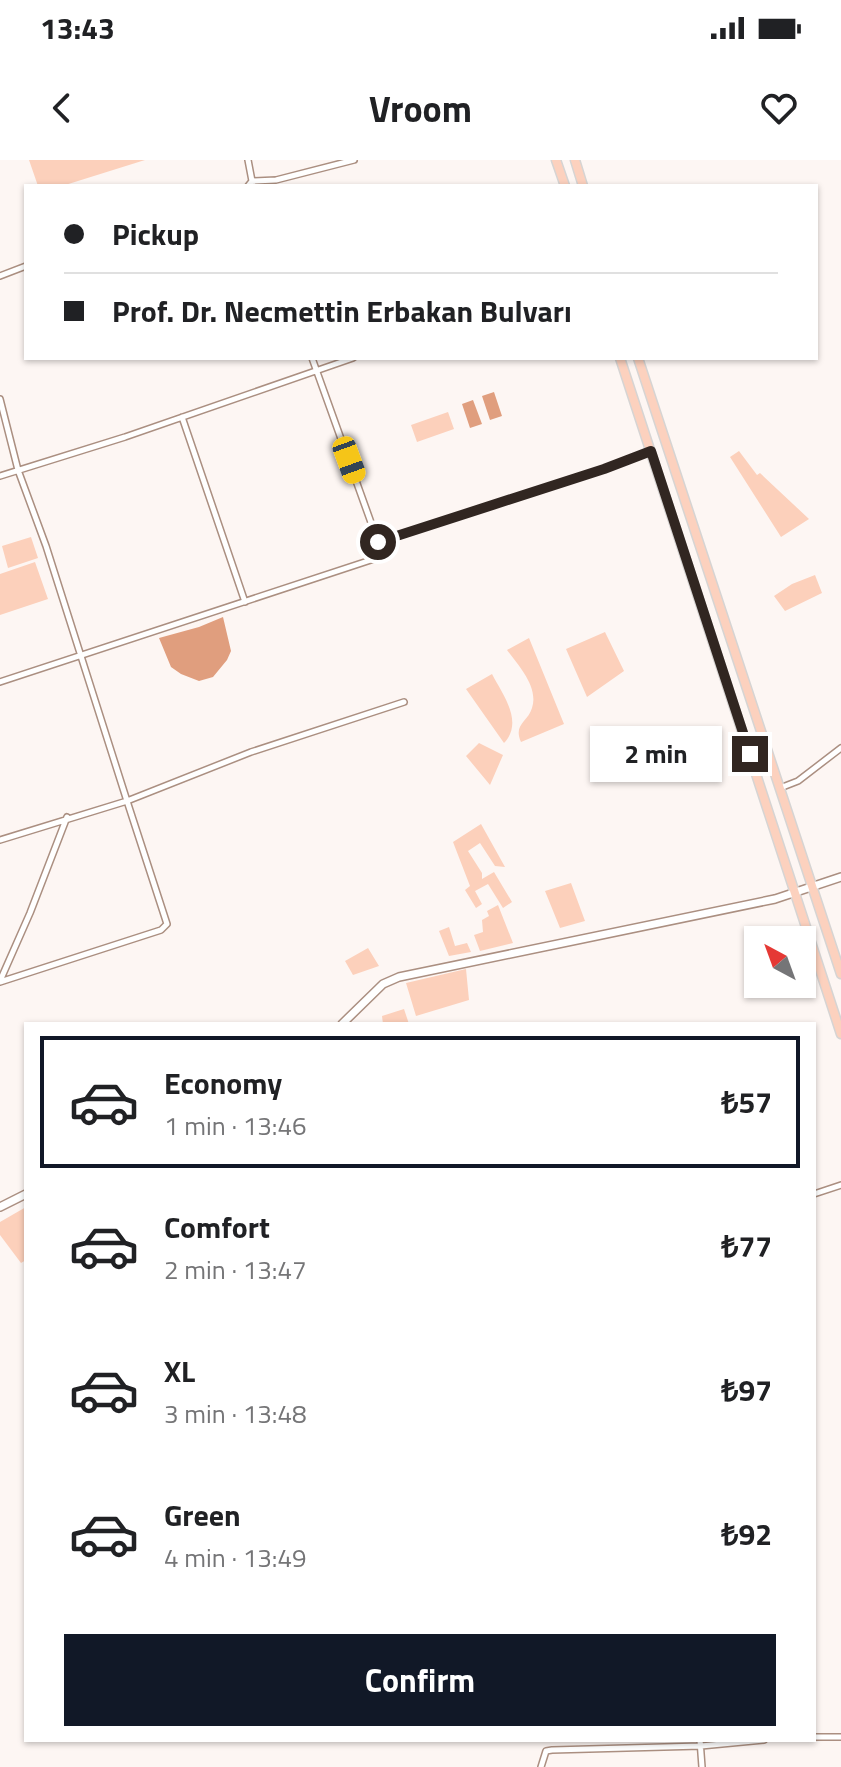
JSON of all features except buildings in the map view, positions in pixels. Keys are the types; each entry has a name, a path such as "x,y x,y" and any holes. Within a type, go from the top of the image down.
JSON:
{"main road":[{"path":"556,160 564,184"},
{"path":"575,160 582,184"},
{"path":"621,360 841,1034"},
{"path":"639,360 841,974"}],"street":[{"path":"248,160 251,184 354,160"},
{"path":"0,276 24,267"},
{"path":"313,360 378,542 651,451"},
{"path":"0,476 347,360"},
{"path":"0,399 18,470 46,546 79,656 167,919 165,928 0,982"},
{"path":"182,417 245,602"},
{"path":"0,682 380,557"},
{"path":"0,840 127,801 251,752 404,702"},
{"path":"779,788 798,781 841,748"},
{"path":"0,982 67,817"},
{"path":"344,1022 383,984 399,977 796,894 841,877"},
{"path":"816,1193 841,1185"},
{"path":"0,1207 24,1195"},
{"path":"816,1737 841,1737"},
{"path":"541,1767 546,1751 552,1750 721,1742"},
{"path":"700,1743 702,1767"}],"shaded area":[{"path":"29,160 145,160 68,184 37,184"},
{"path":"494,392 502,416 490,420 482,396"},
{"path":"473,400 482,424 470,428 462,404"},
{"path":"448,412 454,429 417,442 411,425"},
{"path":"739,451 757,475 760,473 809,519 781,537 730,457"},
{"path":"31,537 38,558 8,568 2,546"},
{"path":"35,562 48,599 0,615 0,574"},
{"path":"815,575 822,593 785,611 774,596 792,584"},
{"path":"223,617 231,651 213,677 199,681 171,667 159,638"},
{"path":"605,632 624,671 587,697 566,649"},
{"path":"529,638 564,724 521,742 519,731 532,708 533,692 507,650"},
{"path":"492,674 512,717 510,735 504,743 466,689"},
{"path":"479,743 503,755 490,785 466,756"},
{"path":"481,824 505,867 495,866 480,843 468,851 482,873 482,879 494,872 512,902 503,908 488,884 475,891 482,904 476,908 465,890 470,886 453,842"},
{"path":"571,883 585,921 560,928 545,891"},
{"path":"498,905 513,943 480,951 474,935 483,932 482,920 489,916 487,911"},
{"path":"449,927 455,946 467,943 471,952 449,956 439,931"},
{"path":"368,948 379,966 353,975 345,961"},
{"path":"466,969 469,1000 416,1016 406,983"},
{"path":"404,1009 408,1022 383,1022 382,1016"},
{"path":"24,1208 24,1261 21,1263 0,1235 0,1222"}],"route":[{"path":"378,542 651,451 750,754"}]}
